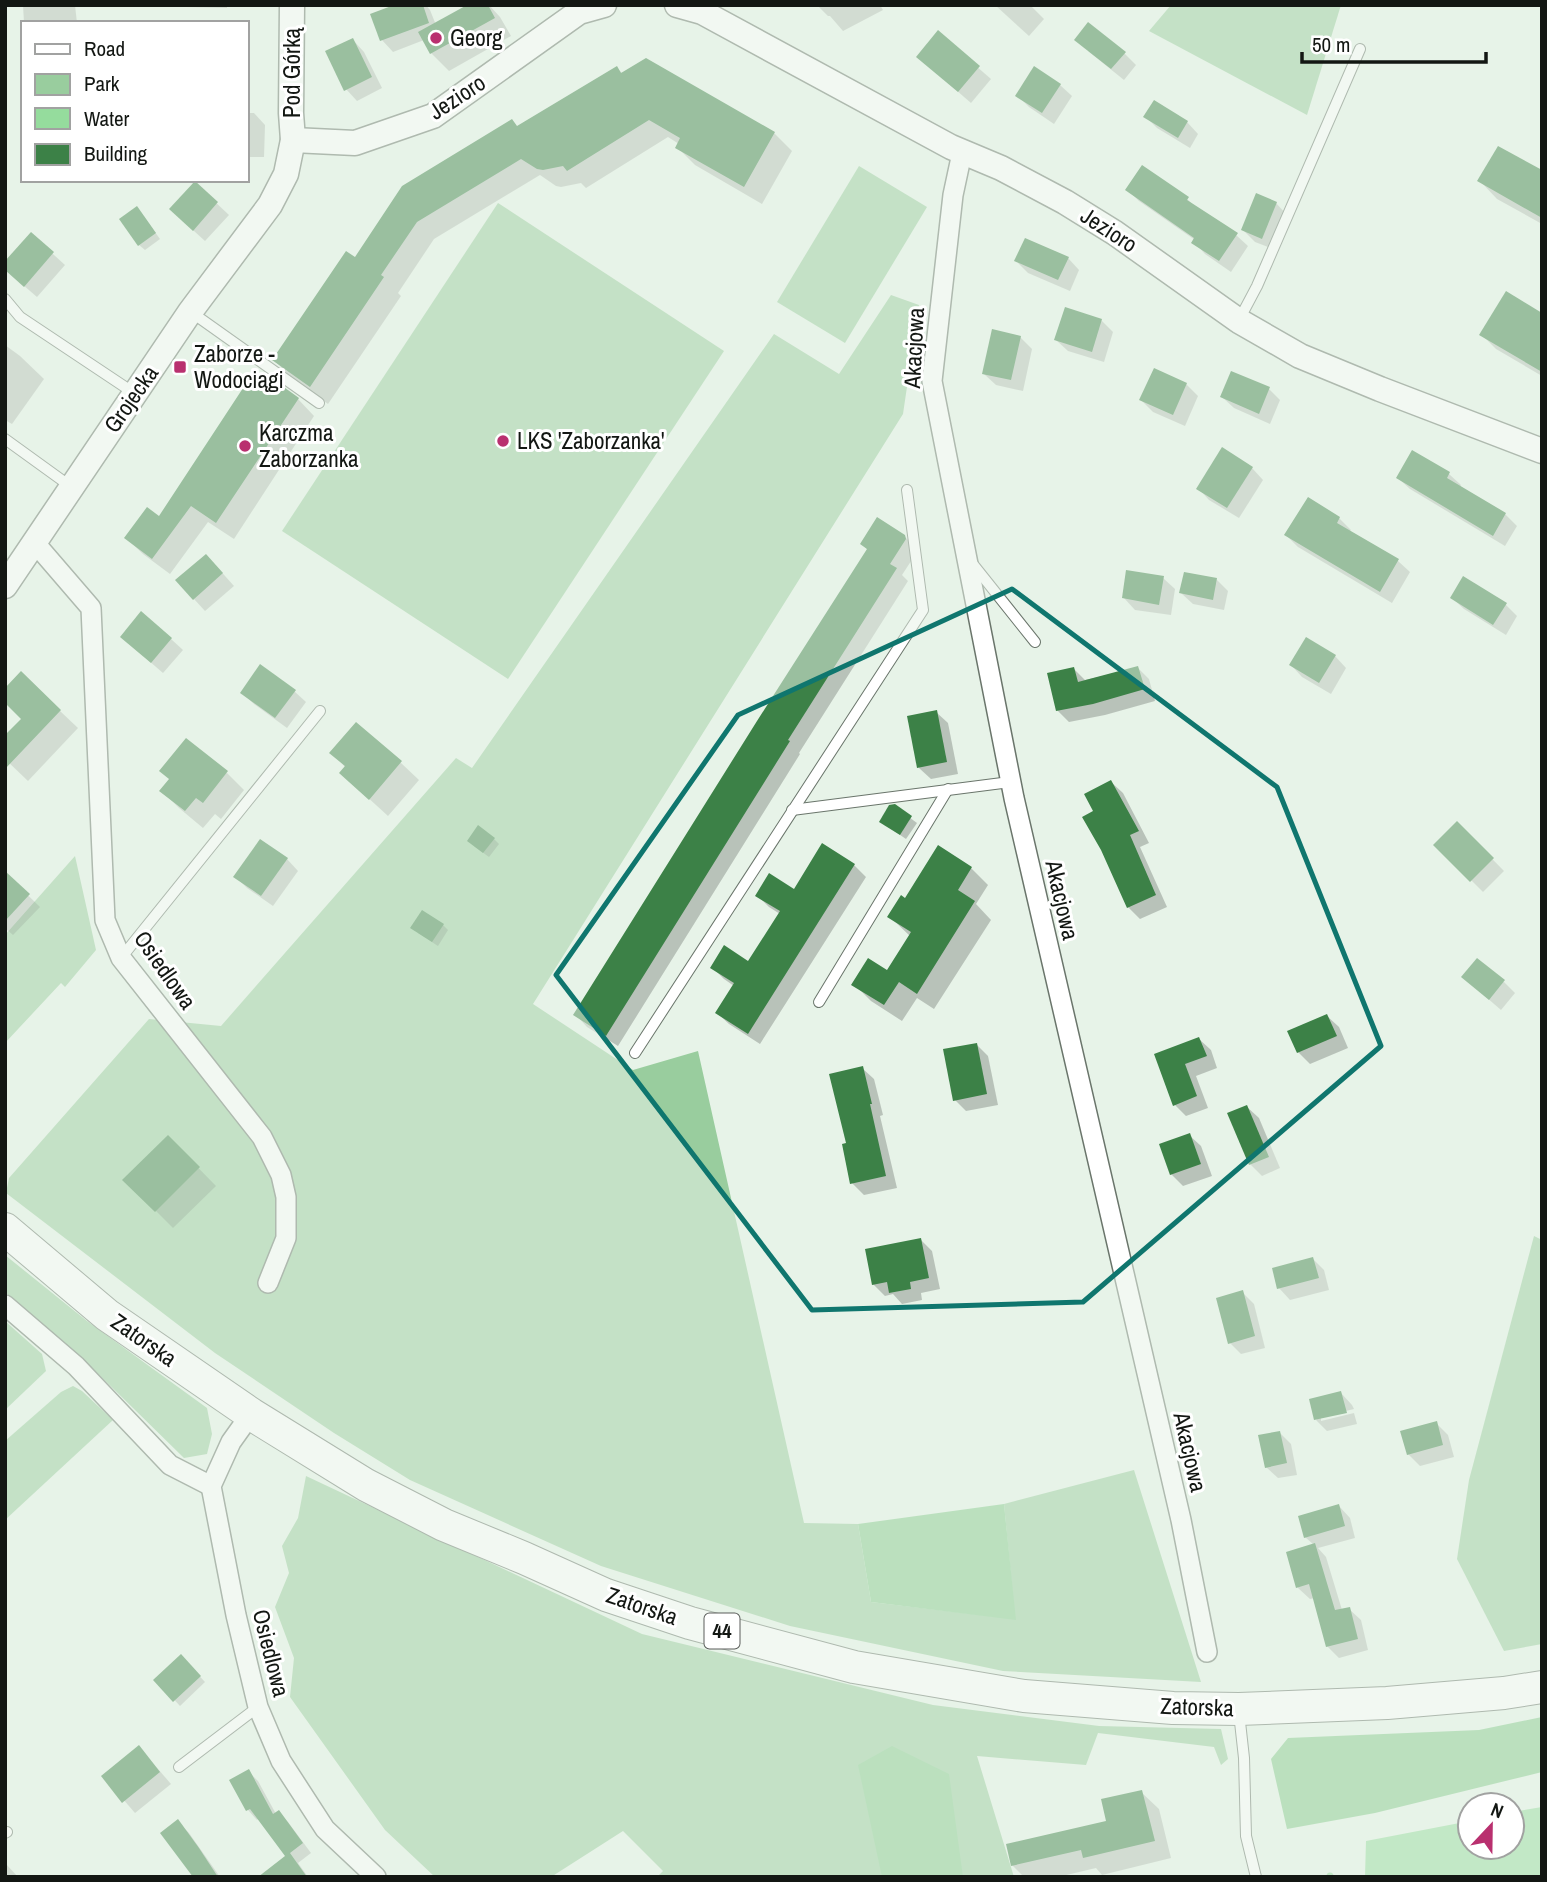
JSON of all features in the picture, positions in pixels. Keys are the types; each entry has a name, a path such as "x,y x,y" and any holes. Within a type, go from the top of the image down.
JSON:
{"main road":[{"name":"Zatorska","path":"5,1229 107,1315 250,1414 366,1485 444,1525 606,1595 690,1623 854,1667 1024,1696 1173,1708 1239,1709 1387,1703 1542,1687"}],"street":[{"name":"Pod Górką","path":"292,5 293,140"},
{"name":"Jezioro","path":"293,140 355,143 433,116 581,8 604,5"},
{"name":"Jezioro","path":"677,5 702,12 962,153 1001,168 1085,214 1239,321 1300,356 1380,390 1542,451"},
{"name":"Grojecka","path":"5,586 190,312 270,205 286,174 293,140"},
{"name":"Akacjowa","path":"962,153 953,195 932,381 1010,782 1181,1520 1207,1652"},
{"name":"Osiedlowa","path":"34,543 91,608 105,920 121,958 262,1137 281,1175 286,1197 286,1238 268,1283"},
{"path":"5,1305 76,1366 170,1465 211,1486 231,1441 250,1414"},
{"name":"Osiedlowa","path":"211,1486 236,1615 258,1707 281,1760 325,1829 375,1877"}],"lane":[{"path":"1239,321 1257,286 1360,49"},
{"path":"5,299 20,317 134,394"},
{"path":"190,312 319,403"},
{"path":"5,439 71,486"},
{"path":"635,1053 923,610 907,490"},
{"path":"965,554 1035,642"},
{"path":"121,958 320,711"},
{"path":"792,810 1010,782"},
{"path":"819,1002 948,789"},
{"path":"179,1767 258,1707"},
{"path":"1239,1709 1244,1758 1246,1836 1256,1877"}],"highlighted area":[{"path":"1012,589 1277,787 1381,1046 1083,1302 812,1310 556,975 738,715"}],"green space":[{"path":"1171,5 1341,5 1307,115 1149,31"},
{"path":"859,166 927,207 845,343 777,302"},
{"name":"LKS 'Zaborzanka'","path":"498,203 724,351 508,679 282,531"},
{"path":"891,295 919,305 903,414 533,1004 633,1070 698,1051 804,1523 858,1524 871,1602 1015,1619 1004,1504 1134,1470 1201,1682 1003,1671 790,1626 601,1566 410,1480 334,1433 215,1353 6,1193 9,1178 149,1019 221,1026 456,758 472,768 774,334 839,374"},
{"path":"75,856 96,950 65,987 61,983 5,1043 5,935"},
{"path":"1534,1236 1542,1240 1542,1644 1504,1651 1457,1559 1469,1480"},
{"path":"5,1255 87,1321 207,1408 212,1434 207,1454 184,1458 83,1359 5,1292"},
{"path":"5,1321 42,1354 46,1371 5,1410"},
{"path":"73,1386 113,1420 5,1520 5,1441 61,1392"},
{"path":"306,1476 642,1634 933,1705 1099,1726 1221,1729 1228,1759 1221,1765 1214,1747 1098,1733 1086,1765 977,1756 1014,1877 657,1877 663,1871 623,1831 551,1877 435,1877 385,1830 290,1697 294,1658 275,1607 289,1573 282,1546 298,1518"}],"shaded area":[{"path":"1004,1504 1016,1620 871,1602 858,1524"},
{"path":"1542,1717 1542,1772 1375,1813 1287,1829 1271,1759 1288,1738 1479,1730"},
{"path":"892,1746 949,1774 963,1877 882,1877 858,1765"}],"water":[{"path":"1542,1807 1542,1877 1365,1877 1366,1841 1456,1824 1456,1861 1526,1861 1526,1810"}],"building":[{"path":"394,5 423,5 429,23 380,41 370,14"},
{"path":"467,5 488,5 495,18 430,54 418,32"},
{"path":"1088,22 1126,52 1111,69 1074,40"},
{"path":"938,30 980,66 958,92 916,57"},
{"path":"353,38 372,77 344,91 325,51"},
{"path":"646,58 775,132 744,187 675,148 680,138 649,120 567,171 563,166 537,169 521,159 417,222 381,275 384,277 310,387 272,360 346,251 355,257 402,186 512,119 517,126 617,66 621,73"},
{"path":"1034,66 1061,84 1042,113 1015,96"},
{"path":"1154,100 1188,121 1178,138 1143,117"},
{"path":"1498,146 1542,170 1542,218 1477,181"},
{"path":"1142,165 1189,197 1187,200 1238,233 1219,261 1191,243 1194,238 1125,190"},
{"path":"194,182 218,202 193,231 169,209"},
{"path":"1256,193 1277,202 1262,239 1241,230"},
{"path":"137,206 156,233 138,246 119,219"},
{"path":"31,232 54,252 24,287 5,270 5,261"},
{"path":"1025,238 1069,257 1058,280 1014,261"},
{"path":"1506,291 1542,313 1542,372 1479,335"},
{"path":"1065,307 1102,319 1092,352 1054,340"},
{"path":"992,329 1021,336 1011,380 982,374"},
{"path":"1154,368 1187,383 1173,415 1139,400"},
{"path":"1231,371 1270,387 1259,414 1220,397"},
{"path":"263,372 299,398 216,523 191,506 152,559 124,538 147,507 159,516 247,382 254,386"},
{"path":"1222,447 1253,467 1227,508 1196,489"},
{"path":"1412,450 1450,472 1447,478 1506,513 1493,536 1396,478"},
{"path":"1308,497 1340,517 1337,523 1399,559 1380,592 1284,535"},
{"path":"877,517 905,535 906,539 890,564 897,568 606,1036 573,1015 867,549 860,544"},
{"path":"206,554 223,573 193,600 175,580"},
{"path":"1126,570 1164,576 1159,605 1122,598"},
{"path":"1184,572 1217,578 1213,600 1179,593"},
{"path":"1463,576 1507,603 1493,625 1450,598"},
{"path":"141,611 172,638 151,663 120,637"},
{"path":"1306,637 1336,655 1319,683 1289,665"},
{"path":"260,664 296,690 275,718 240,693"},
{"path":"1138,666 1145,689 1056,711 1047,673 1074,667 1078,682"},
{"path":"21,671 61,710 5,769 5,735 21,719 5,703 5,688"},
{"path":"937,710 947,762 917,768 907,716"},
{"path":"356,722 402,761 369,800 339,773 345,766 329,753"},
{"path":"186,738 228,771 203,803 196,798 185,811 159,791 169,779 159,771"},
{"path":"1111,780 1139,831 1130,835 1156,895 1127,908 1101,850 1082,817 1093,811 1084,794"},
{"path":"895,804 912,816 900,835 879,822 889,805"},
{"path":"1457,821 1494,858 1470,882 1433,845"},
{"path":"478,825 495,838 483,853 467,841"},
{"path":"260,839 288,858 261,896 233,877"},
{"path":"822,843 855,864 748,1034 715,1013 734,983 710,968 724,945 748,961 780,911 755,896 769,873 794,889"},
{"path":"938,845 972,867 958,890 975,901 917,994 899,982 884,1005 851,985 868,958 887,970 911,932 887,917 901,895 905,898"},
{"path":"5,871 30,894 5,921"},
{"path":"422,910 444,924 432,942 410,928"},
{"path":"1477,958 1505,980 1489,1000 1461,977"},
{"path":"1327,1014 1337,1036 1297,1053 1287,1031"},
{"path":"1199,1037 1207,1056 1185,1064 1197,1096 1173,1106 1154,1054"},
{"path":"977,1043 987,1094 953,1101 943,1049"},
{"path":"863,1066 886,1176 850,1184 842,1144 846,1143 829,1074"},
{"path":"1247,1105 1269,1157 1249,1165 1227,1113"},
{"path":"1190,1133 1201,1164 1170,1175 1159,1144"},
{"path":"168,1135 200,1167 155,1212 122,1180"},
{"path":"921,1238 929,1278 910,1282 911,1289 889,1293 887,1282 872,1285 865,1249"},
{"path":"1313,1257 1319,1278 1277,1289 1272,1268"},
{"path":"1243,1290 1255,1336 1228,1344 1216,1298"},
{"path":"1341,1391 1347,1413 1314,1420 1309,1399"},
{"path":"1437,1421 1443,1445 1407,1455 1400,1431"},
{"path":"1280,1431 1287,1463 1265,1468 1258,1435"},
{"path":"1339,1504 1345,1526 1304,1538 1298,1516"},
{"path":"1315,1543 1335,1610 1350,1607 1358,1639 1326,1647 1309,1584 1296,1588 1286,1552"},
{"path":"181,1654 201,1676 173,1702 153,1680"},
{"path":"139,1745 160,1772 122,1803 101,1776"},
{"path":"249,1769 273,1814 279,1810 303,1843 290,1853 307,1877 258,1877 285,1856 250,1809 246,1811 229,1780"},
{"path":"1142,1790 1155,1841 1083,1858 1081,1850 1011,1866 1006,1844 1106,1821 1101,1799"},
{"path":"178,1819 218,1877 193,1877 160,1833"}],"place":[{"name":"Georg","path":"436,38"},
{"name":"Zaborze - Wodociągi","path":"180,367"},
{"name":"LKS 'Zaborzanka'","path":"503,441"},
{"name":"Karczma Zaborzanka","path":"245,446"}]}
